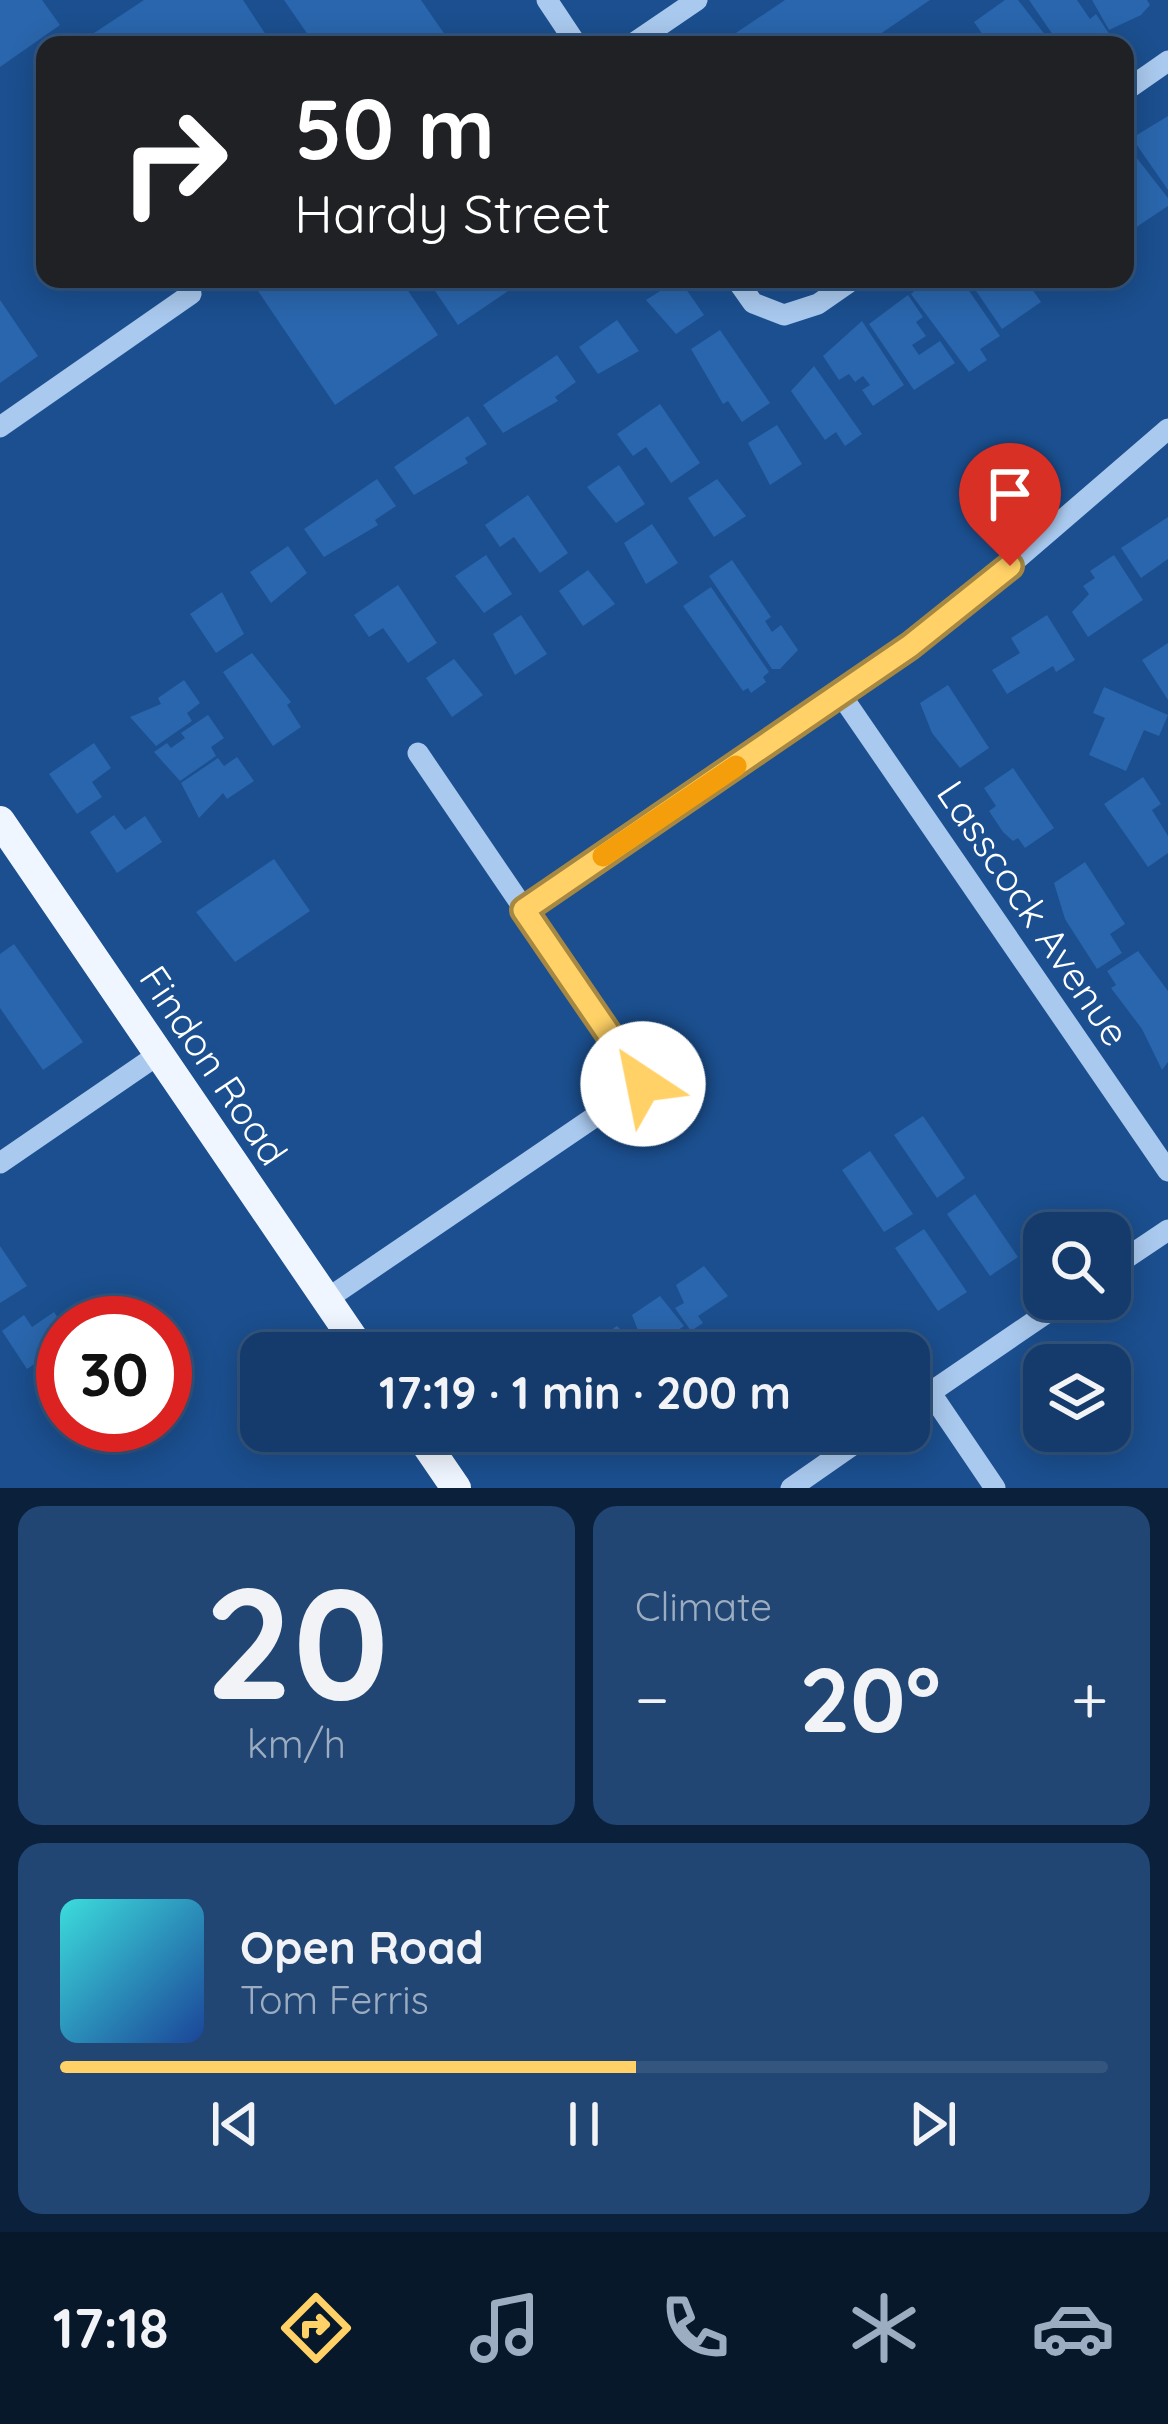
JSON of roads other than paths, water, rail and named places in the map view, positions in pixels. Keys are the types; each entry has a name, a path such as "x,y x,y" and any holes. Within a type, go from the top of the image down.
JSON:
{"main road":[{"name":"Findon Road","path":"0,821 349,1332"},
{"path":"431,1452 456,1488"}],"street":[{"path":"547,0 572,36"},
{"path":"644,36 697,0"},
{"path":"1134,85 1168,61"},
{"path":"742,288 753,303 784,316 818,304 841,288"},
{"path":"0,427 191,294"},
{"path":"524,910 944,622 1168,429"},
{"name":"Lasscock Avenue","path":"841,695 1168,1171"},
{"path":"327,1299 643,1084 418,753"},
{"path":"0,1163 159,1054"},
{"path":"1131,1255 1168,1230"},
{"path":"995,1488 930,1392 1035,1320"},
{"path":"791,1488 843,1452"}]}
